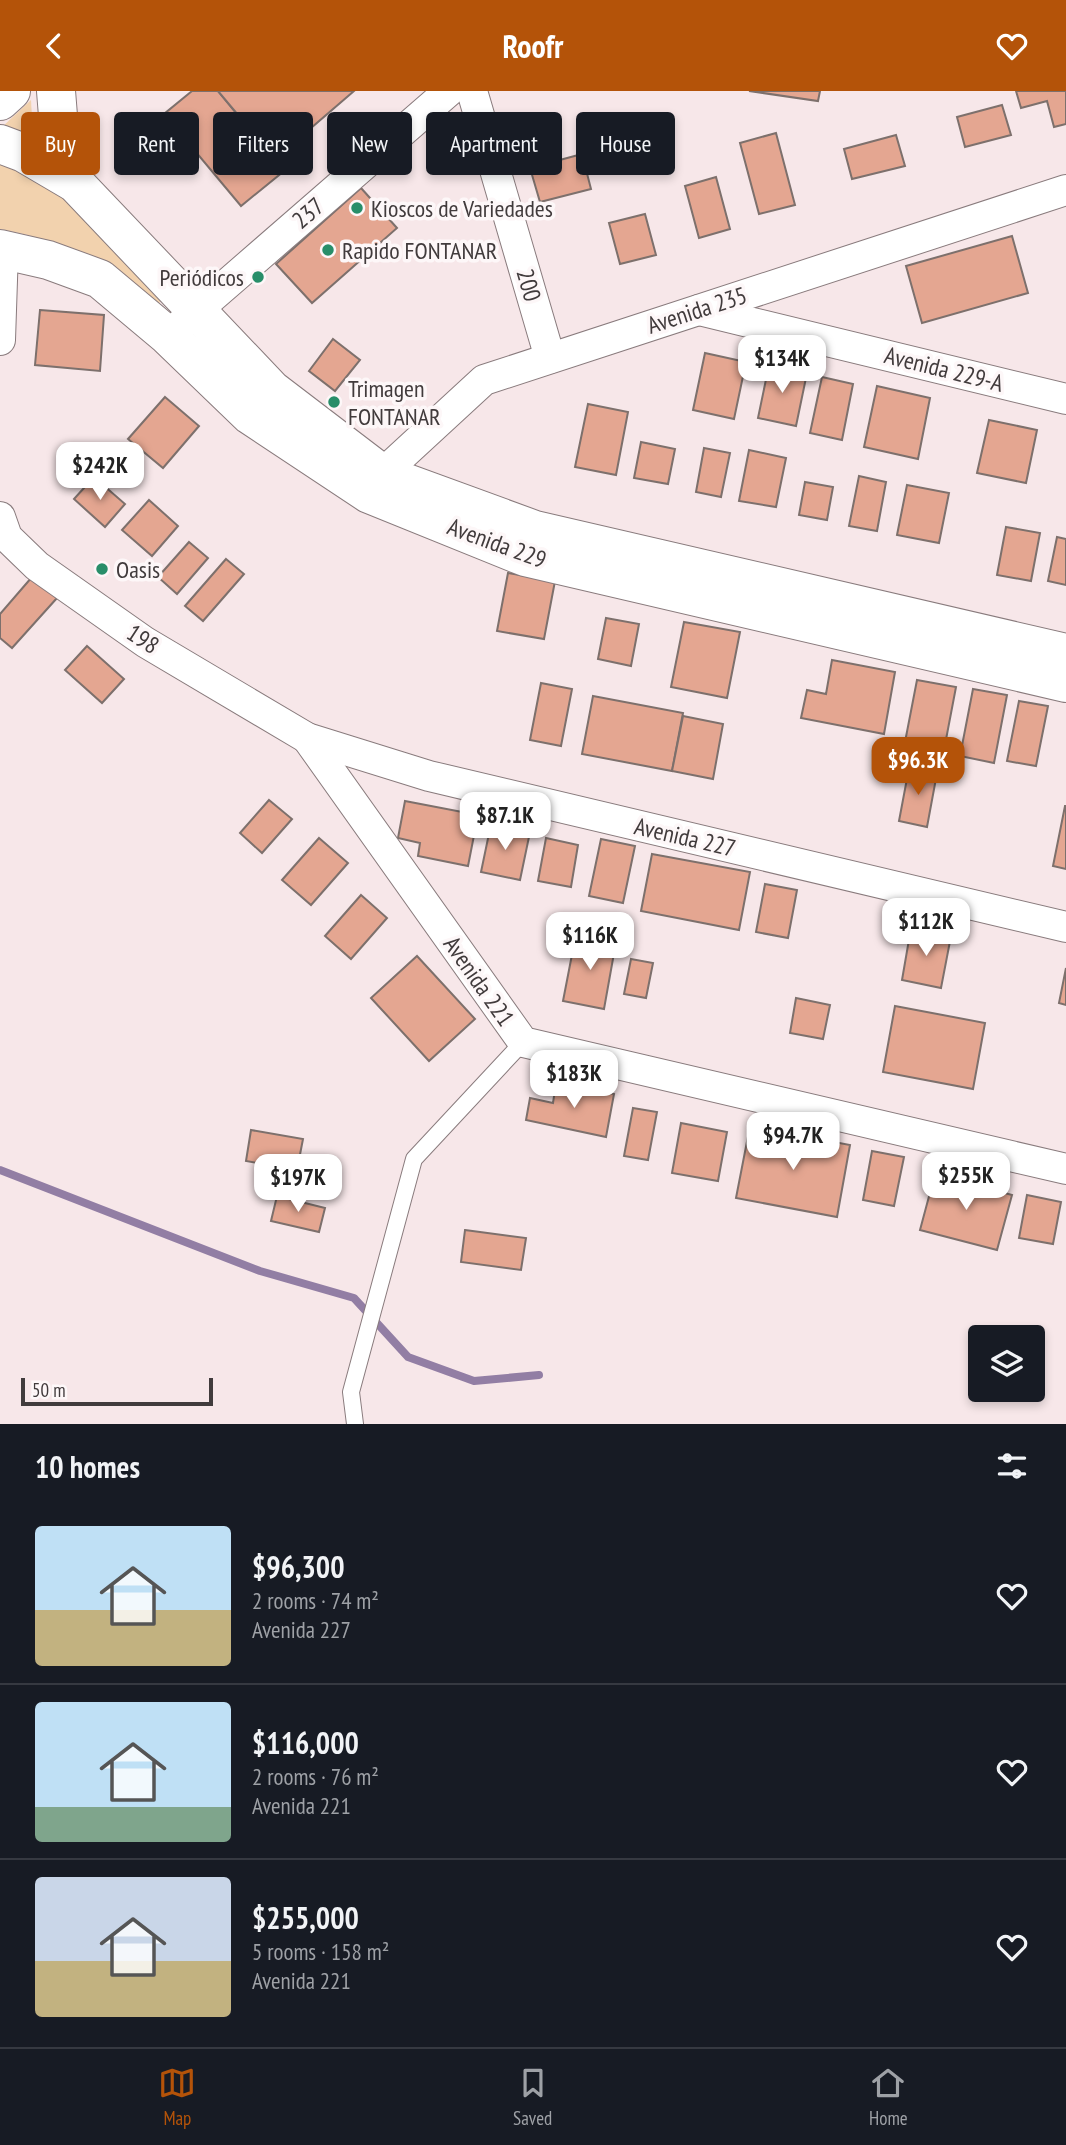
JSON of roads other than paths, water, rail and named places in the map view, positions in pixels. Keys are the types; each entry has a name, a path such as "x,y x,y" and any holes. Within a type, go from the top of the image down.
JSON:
{"street":[{"path":"0,101 11,91"},
{"name":"Avenida 229","path":"56,91 61,153 75,183"},
{"name":"237","path":"168,337 449,91"},
{"name":"200","path":"472,91 550,358"},
{"name":"Avenida 229","path":"0,144 24,153 75,183 272,390 375,484 535,530 1066,653"},
{"name":"Avenida 235","path":"375,484 484,380 1066,190"},
{"path":"0,340 1,250"},
{"name":"Avenida 229","path":"1,250 48,260 100,279 168,337 250,415 375,484 525,557 1066,683"},
{"name":"Avenida 229-A","path":"699,310 1066,399"},
{"name":"198","path":"3,535 37,566 145,642 307,738"},
{"name":"Avenida 227","path":"307,738 429,776 1066,927"},
{"name":"Avenida 221","path":"307,738 523,1042 1066,1169"}],"lane":[{"path":"355,1424 351,1392 414,1159 523,1042"}],"waterway":[{"path":"0,1170 260,1271 354,1298 408,1357 474,1381 539,1375"}],"place":[{"name":"Kioscos de Variedades","path":"357,208"},
{"name":"Rapido FONTANAR","path":"328,250"},
{"name":"Periódicos","path":"258,277"},
{"name":"Trimagen FONTANAR","path":"334,402"},
{"name":"Oasis","path":"102,569"}]}
